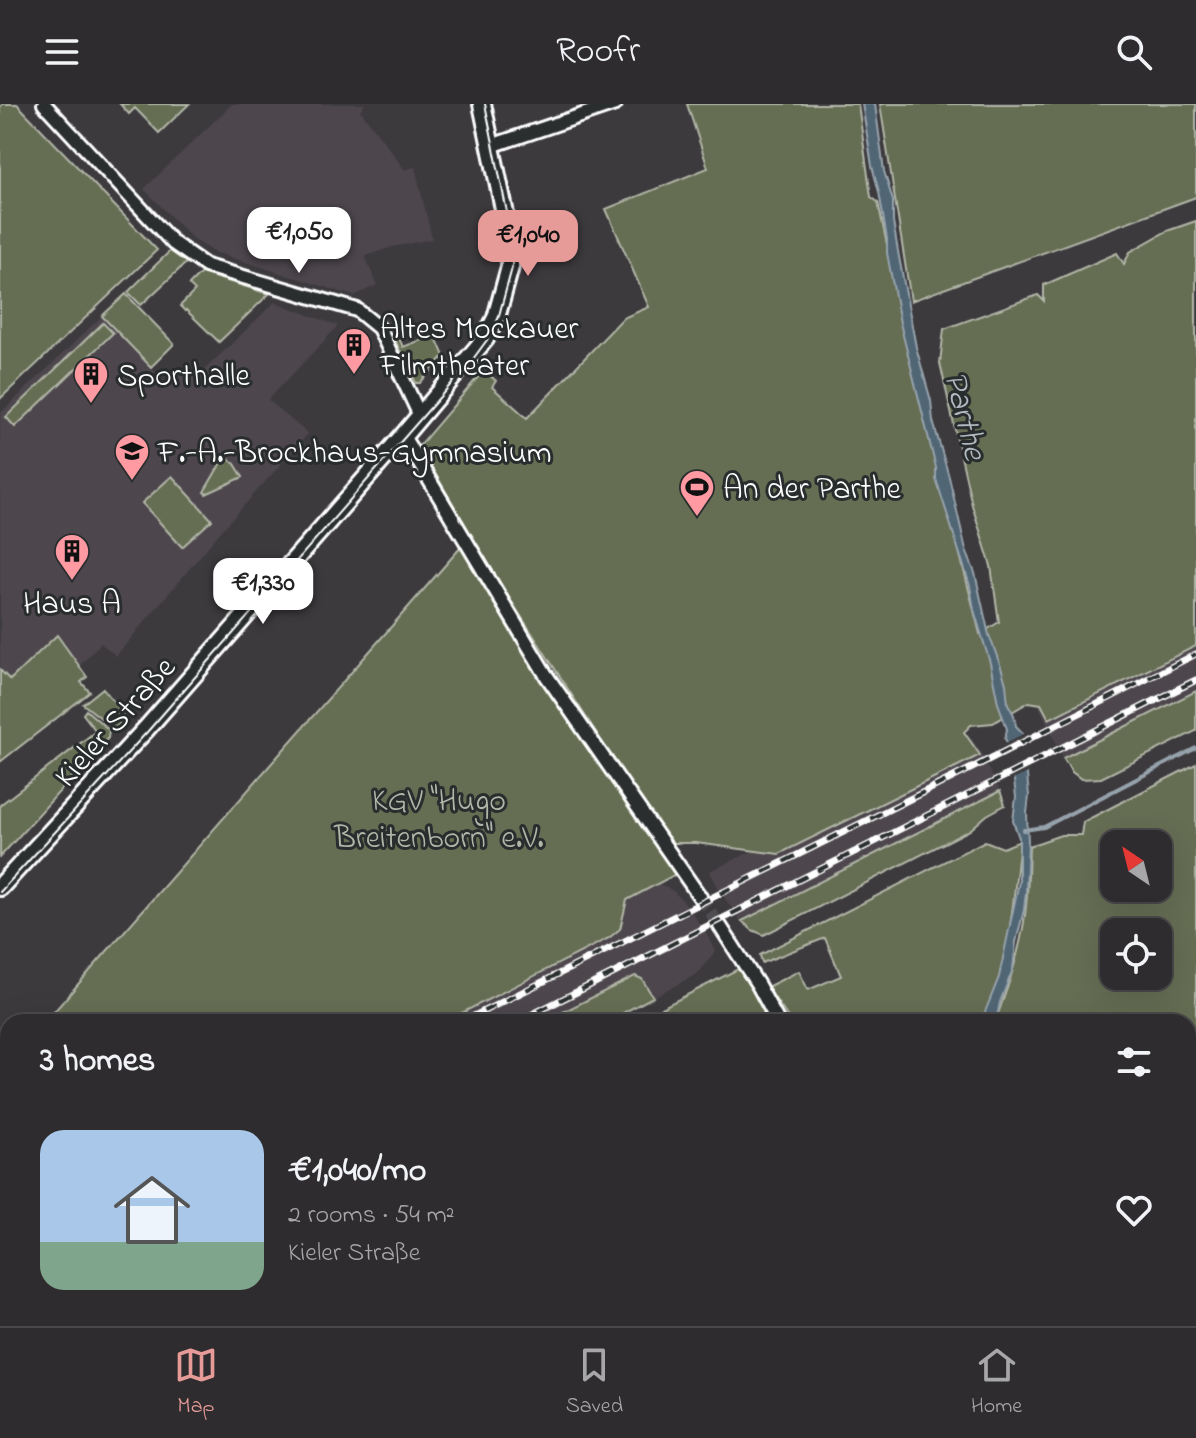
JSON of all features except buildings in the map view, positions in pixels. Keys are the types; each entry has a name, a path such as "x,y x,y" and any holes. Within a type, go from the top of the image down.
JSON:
{"main road":[{"name":"Kieler Straße","path":"0,887 146,729 485,339 496,318 510,267 510,238 482,104"}],"street":[{"path":"44,104 173,243 206,266 357,310 379,328 420,416"},
{"path":"491,146 615,104"},
{"path":"403,436 546,675 700,897"},
{"path":"720,926 774,1014"}],"shaded area":[{"path":"232,104 365,104 360,110 405,170 415,167 432,239 365,256 377,285 354,296 214,252 192,238 144,189"},
{"name":"F.-A.-Brockhaus-Gymnasium","path":"275,302 338,326 268,400 308,434 116,656 101,643 79,666 57,636 10,681 0,670 0,414 102,316 168,385 184,368 196,378"},
{"path":"1196,604 1196,731 1101,778 1081,779 1064,759 1039,706"},
{"path":"972,739 1005,805 970,830 764,935 739,919 718,888 710,871"},
{"path":"658,884 672,890 686,904 715,952 697,974 621,1014 411,1014"}],"green space":[{"path":"3,104 17,104 157,250 0,399 0,107"},
{"path":"120,104 189,104 159,133 135,108 129,114"},
{"path":"687,104 858,104 871,197 878,202 914,373 980,634 999,622 991,566 972,505 940,363 944,329 1038,295 1044,301 1044,285 1117,253 1124,264 1130,252 1167,231 1196,221 1196,646 1049,719 1041,704 1029,702 993,723 971,725 964,732 980,755 779,854 673,843 653,821 495,576 419,446 484,370 496,381 492,387 527,418 623,318 649,307 606,209 708,168"},
{"path":"880,104 1196,104 1196,197 911,301"},
{"path":"171,250 186,263 141,305 128,292"},
{"path":"201,273 269,294 219,342 180,306 195,291 189,285"},
{"path":"126,294 174,344 151,367 102,316"},
{"path":"103,323 113,333 15,427 6,417"},
{"path":"397,334 403,347 435,335 444,356 420,383 416,383 393,336"},
{"path":"225,456 243,477 206,494 204,492"},
{"path":"172,476 212,520 182,547 142,503"},
{"name":"KGV \"Hugo Breitenborn\" e.V.","path":"461,547 541,678 678,873 627,900 620,929 609,938 460,1014 52,1014"},
{"path":"57,635 87,677 81,682 90,692 0,762 0,670 10,680"},
{"path":"103,688 126,717 115,729 83,704"},
{"path":"1196,691 1196,731 1101,778 1081,779 1063,758"},
{"path":"86,710 109,730 108,738 0,857 0,805 96,731 83,714"},
{"path":"1196,764 1196,1014 998,1014 1022,933 1029,846 1061,835 1081,835 1083,822"},
{"path":"1000,791 1005,805 970,830 764,935 742,921"},
{"path":"985,841 1003,848 1020,841 1004,969 988,1014 786,1014 767,987 799,971 808,990 841,976 825,938 762,963 760,955"},
{"path":"740,968 766,1014 650,1014"},
{"path":"635,976 642,979 653,997 621,1014 559,1014"}],"water":[{"path":"862,104 875,104 884,171 893,201 899,257 933,421 989,635 1006,684 1008,704 1016,726 1023,733 1029,796 1026,892 1013,969 998,1014 984,1014 999,977 1019,882 1019,838 1013,821 1016,797 1010,747 1005,739 1007,729 970,586 936,479 936,468 900,323"}],"pier":[{"path":"1027,732 1031,771 1011,781 1003,744"}],"waterway":[{"path":"1024,830 1044,827 1196,748"}],"tunnel":[{"path":"700,897 720,926"}],"tram line":[{"path":"0,892 148,731 487,340 498,319 512,268 512,237 485,104"}],"railway":[{"path":"478,1014 1196,654"},
{"path":"533,1014 1196,680"}],"place":[{"name":"Altes Mockauer Filmtheater","path":"354,376"},
{"name":"Sporthalle","path":"91,405"},
{"name":"F.-A.-Brockhaus-Gymnasium","path":"132,482"},
{"name":"An der Parthe","path":"697,518"},
{"name":"Haus A","path":"72,582"}],"water label":[{"name":"Parthe","path":"967,415"}]}
